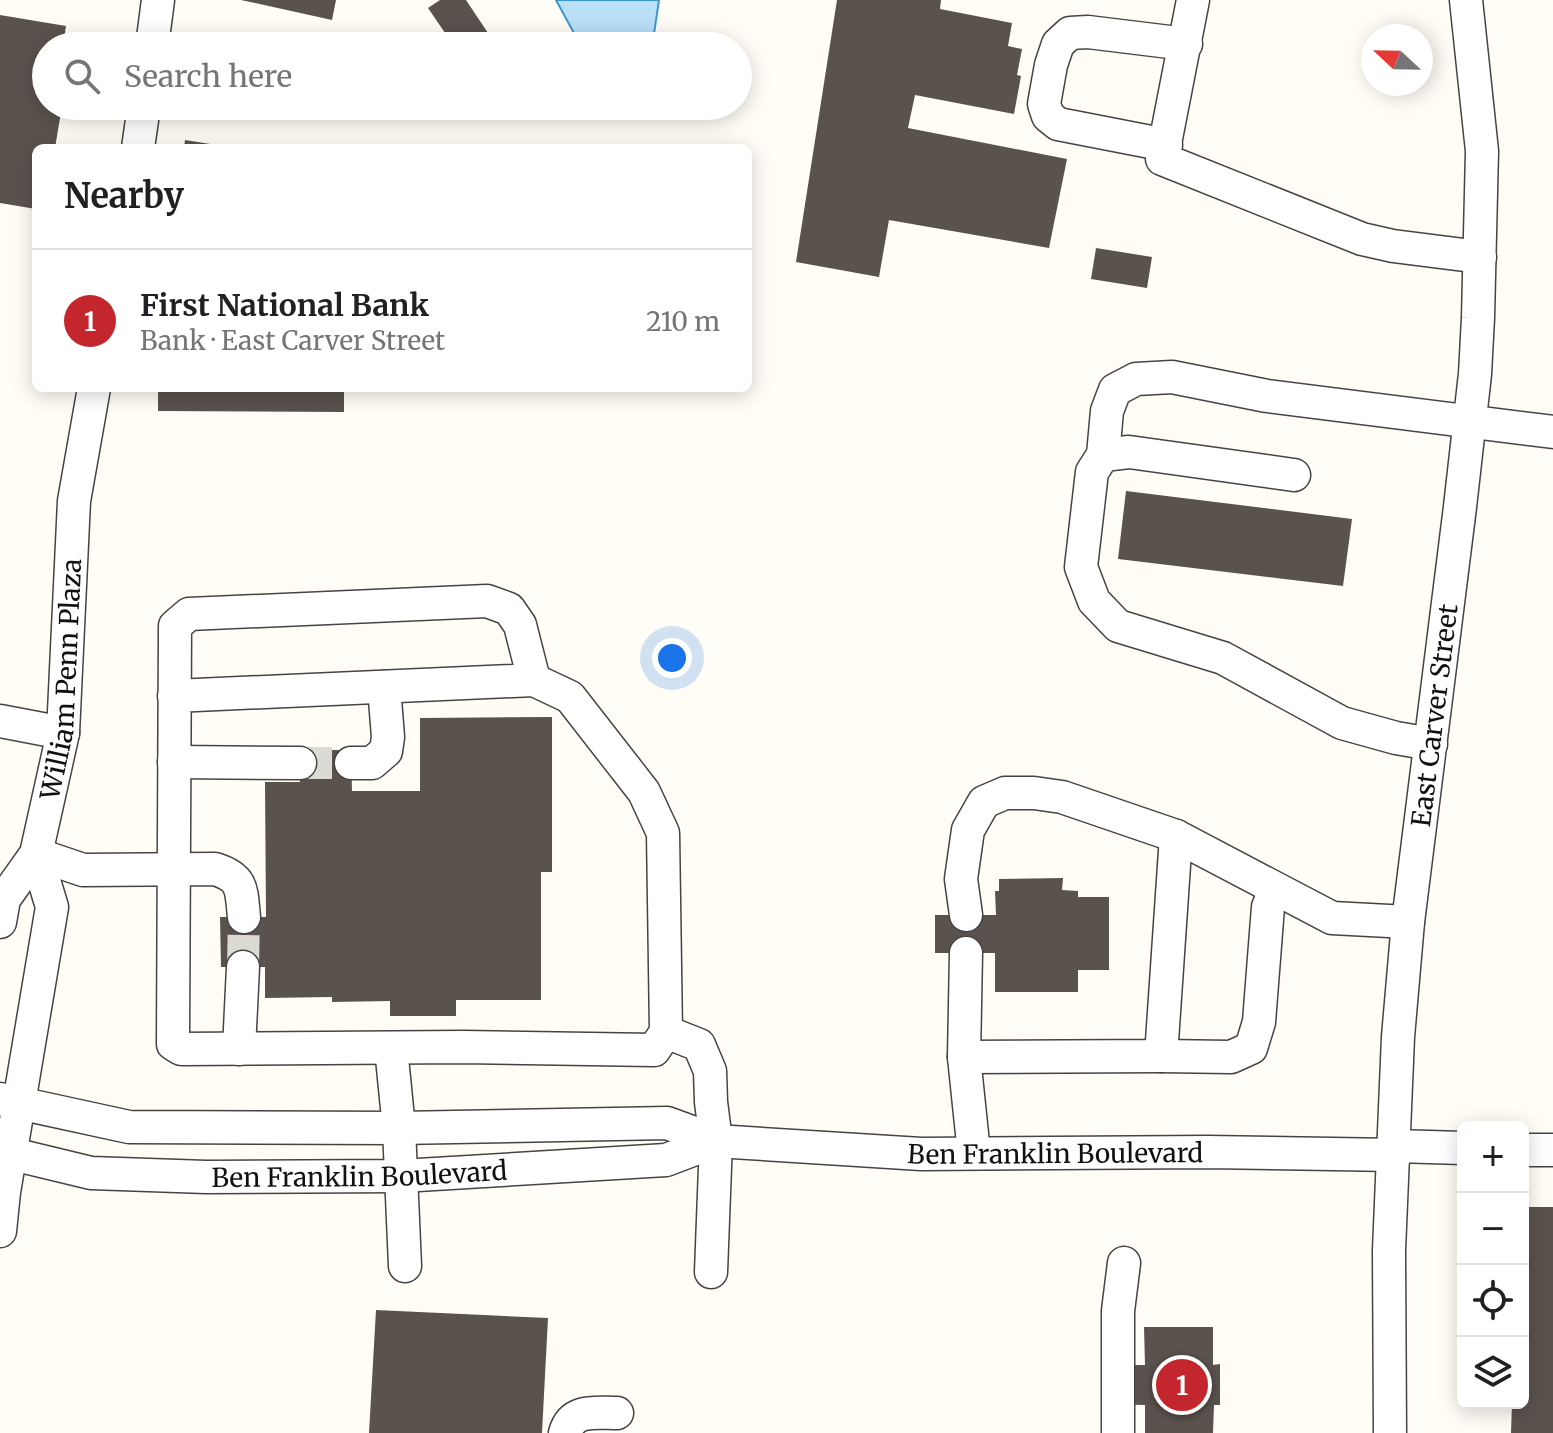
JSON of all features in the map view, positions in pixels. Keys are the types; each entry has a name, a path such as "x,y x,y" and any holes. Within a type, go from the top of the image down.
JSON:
{"street":[{"path":"154,32 158,0"},
{"path":"1193,0 1162,159 1362,239 1480,257"},
{"name":"East Carver Street","path":"1390,1433 1389,1250 1398,1037 1408,922 1475,374 1482,151 1466,0"},
{"path":"1166,145 1058,124 1048,116 1044,104 1051,65 1058,44 1070,33 1088,32 1186,44"},
{"path":"139,144 142,120"},
{"path":"1431,744 1342,723 1223,658 1118,626 1094,601 1081,567 1092,472 1103,455 1107,411 1115,390 1136,379 1172,377 1267,396 1553,432"},
{"name":"William Penn Plaza","path":"0,922 4,899 36,854 63,733 74,501 93,392"},
{"path":"1103,455 1129,452 1294,475"},
{"path":"174,696 534,680 570,697 644,792 663,833 666,1032 654,1050 181,1049 173,1044 173,871 174,696 175,626 189,614 487,601 509,609 520,625 534,680"},
{"path":"351,763 372,763 386,751 388,737 384,687"},
{"path":"0,721 63,733"},
{"path":"174,762 300,763"},
{"path":"966,915 961,879 968,830 984,802 1005,793 1034,793 1062,797 1176,836 1332,918 1408,922"},
{"path":"1161,1056 1176,836"},
{"path":"36,854 83,870 215,869 230,874 240,884 244,917"},
{"name":"William Penn Plaza","path":"0,1231 10,1101 52,907 36,854"},
{"path":"964,1057 1231,1057 1251,1048 1259,1022 1268,907 1275,890"},
{"path":"966,953 964,1057 974,1153"},
{"path":"239,1049 243,967"},
{"path":"666,1032 699,1045 710,1071 716,1141 711,1272"},
{"path":"391,1048 399,1128 405,1266"},
{"name":"Ben Franklin Boulevard","path":"10,1101 129,1127 399,1128 667,1123 716,1141 921,1154 1457,1148"},
{"name":"Ben Franklin Boulevard","path":"6,1152 91,1173 206,1177 401,1176 666,1160 716,1141"},
{"path":"1529,1150 1553,1150"},
{"path":"1118,1433 1118,1311 1124,1263"},
{"path":"565,1433 567,1424 575,1416 586,1412 617,1413"}],"water":[{"path":"556,0 659,0 654,32 573,32"}],"building":[{"path":"241,0 336,0 332,20"},
{"path":"440,0 466,0 487,32 444,32 428,8"},
{"path":"837,0 941,0 940,9 1012,23 1008,46 1022,49 1014,114 915,95 908,128 1067,159 1049,248 889,220 879,277 796,262"},
{"path":"0,15 66,26 65,32 32,32 32,120 60,120 56,144 32,144 32,208 0,203"},
{"path":"185,140 210,144 184,144"},
{"path":"1096,248 1152,257 1147,288 1091,279"},
{"path":"158,392 344,392 344,412 158,411"},
{"path":"1126,491 1352,519 1343,586 1118,559"},
{"path":"552,717 552,872 541,872 541,1000 456,1000 456,1016 390,1016 390,1001 332,1002 332,997 265,998 265,967 221,967 220,917 266,917 265,782 300,782 300,750 351,750 352,791 420,791 420,718"},
{"path":"1063,878 1062,890 1078,891 1078,897 1109,897 1109,970 1078,970 1078,992 995,992 995,953 935,953 935,915 996,915 995,891 999,891 999,879"},
{"path":"1529,1207 1553,1207 1553,1433 1511,1433 1512,1409 1529,1409"},
{"path":"376,1310 548,1318 542,1433 369,1433"},
{"path":"1144,1327 1213,1327 1213,1365 1220,1364 1220,1405 1214,1405 1213,1433 1145,1433 1145,1405 1103,1404 1103,1365 1145,1365"}],"tunnel":[{"path":"300,763 351,763"},
{"path":"243,967 244,917"}],"place":[{"name":"First National Bank","path":"1182,1385"}]}
